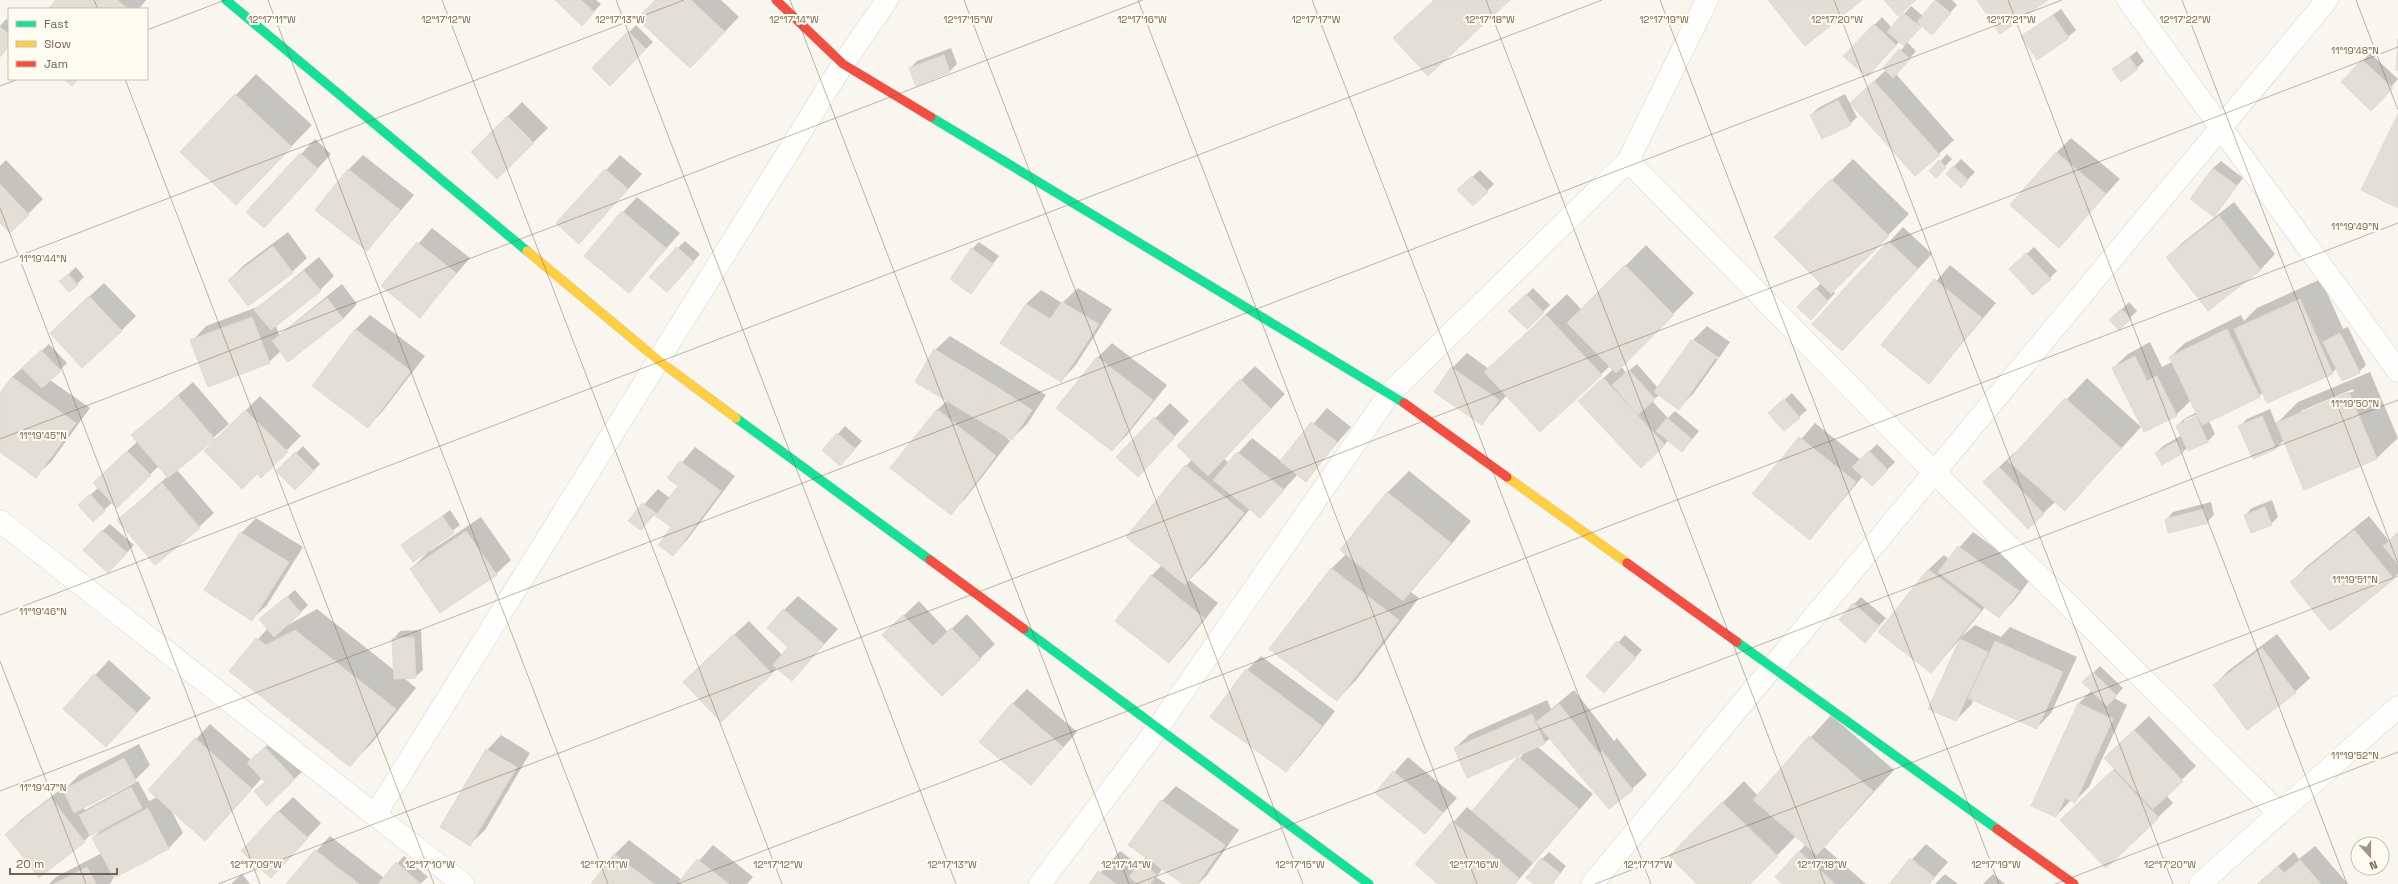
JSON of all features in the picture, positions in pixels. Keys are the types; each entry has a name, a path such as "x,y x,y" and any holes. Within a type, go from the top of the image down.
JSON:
{"street":[{"path":"226,0 658,360 1369,884"},
{"path":"776,0 843,64 1390,393 2074,884"},
{"path":"375,815 843,64 887,0"},
{"path":"1040,884 1158,729 1390,393 1628,161 1707,0"},
{"path":"2128,0 2398,371"},
{"path":"1592,884 2327,0"},
{"path":"1628,161 1934,472 2279,813"},
{"path":"0,521 463,884"},
{"path":"2200,884 2398,707"}],"building":[{"path":"56,0 117,0 127,8 49,8"},
{"path":"555,0 581,0 594,12 582,26"},
{"path":"655,0 691,0 725,32 690,68 637,19"},
{"path":"1434,0 1510,0 1428,76 1393,38"},
{"path":"1768,0 1862,0 1805,46"},
{"path":"1884,0 1916,0 1898,16"},
{"path":"1935,0 1951,13 1932,35 1917,22"},
{"path":"1977,0 2048,0 2000,34"},
{"path":"1903,13 1921,27 1904,46 1887,32"},
{"path":"2053,15 2069,38 2037,60 2021,36"},
{"path":"1874,24 1896,45 1867,77 1843,56"},
{"path":"0,27 8,33 8,47 0,57"},
{"path":"628,31 646,49 610,86 592,68"},
{"path":"2398,39 2398,70 2396,70"},
{"path":"1899,49 1910,59 1893,78 1883,68"},
{"path":"944,55 950,72 916,86 909,68"},
{"path":"2129,57 2138,69 2121,82 2112,69"},
{"path":"2362,60 2393,88 2371,111 2341,82"},
{"path":"64,80 77,80 72,86"},
{"path":"1874,81 1940,155 1915,176 1850,103"},
{"path":"235,94 292,147 236,205 180,152"},
{"path":"1838,100 1851,125 1822,139 1810,115"},
{"path":"2398,114 2398,208 2361,190"},
{"path":"507,116 534,143 497,179 471,152"},
{"path":"2056,152 2106,194 2059,248 2010,205"},
{"path":"300,153 318,169 264,228 246,212"},
{"path":"1939,160 1946,167 1936,178 1929,171"},
{"path":"1953,166 1968,180 1961,188 1946,174"},
{"path":"2213,168 2237,186 2214,217 2190,199"},
{"path":"348,169 400,210 367,251 315,210"},
{"path":"605,169 628,189 579,244 556,223"},
{"path":"1472,176 1488,192 1473,206 1457,190"},
{"path":"1831,179 1889,236 1831,294 1774,237"},
{"path":"0,184 29,215 10,233 0,223"},
{"path":"622,211 666,248 629,293 584,256"},
{"path":"2219,216 2261,270 2208,311 2166,257"},
{"path":"1888,241 1918,269 1842,351 1812,324"},
{"path":"417,242 456,273 420,318 381,286"},
{"path":"273,246 293,273 248,306 228,280"},
{"path":"677,247 694,262 667,292 649,277"},
{"path":"971,248 993,264 971,294 950,279"},
{"path":"2026,253 2051,279 2033,295 2009,269"},
{"path":"1625,265 1674,315 1616,373 1567,323"},
{"path":"304,271 321,291 271,330 254,310"},
{"path":"68,274 78,285 69,292 59,281"},
{"path":"1934,279 1982,318 1929,384 1881,345"},
{"path":"1815,288 1828,301 1811,320 1797,307"},
{"path":"1526,294 1544,313 1527,329 1508,311"},
{"path":"89,296 122,331 82,368 50,333"},
{"path":"327,298 343,319 288,362 272,341"},
{"path":"2300,299 2333,374 2267,403 2234,329"},
{"path":"1062,302 1099,324 1061,382 1000,343 1026,304 1050,319"},
{"path":"2121,309 2131,319 2119,330 2109,320"},
{"path":"1546,315 1602,375 1540,432 1484,372"},
{"path":"252,317 270,363 208,387 190,340"},
{"path":"355,329 411,371 368,428 312,386"},
{"path":"2227,329 2260,397 2202,425 2169,357"},
{"path":"2340,333 2360,373 2342,381 2323,342"},
{"path":"1691,340 1716,357 1679,410 1654,392"},
{"path":"934,349 994,385 975,418 915,382"},
{"path":"41,350 61,371 42,388 22,368"},
{"path":"2135,356 2147,381 2157,376 2177,416 2144,432 2112,368"},
{"path":"1097,357 1153,400 1112,451 1056,408"},
{"path":"1451,367 1499,400 1482,425 1434,392"},
{"path":"1629,370 1655,399 1638,415 1612,385"},
{"path":"12,377 76,423 36,478 0,452 0,393"},
{"path":"1603,378 1665,445 1641,468 1578,401"},
{"path":"1240,379 1271,409 1208,476 1177,446"},
{"path":"994,385 1032,410 1012,440 975,418"},
{"path":"2349,392 2377,459 2304,490 2276,423"},
{"path":"178,396 215,439 168,478 131,435"},
{"path":"2065,398 2121,448 2065,511 2008,461"},
{"path":"1784,399 1800,418 1784,431 1768,413"},
{"path":"937,409 996,456 951,515 890,468"},
{"path":"245,410 288,452 261,478 257,474 242,489 204,451"},
{"path":"2196,416 2208,442 2188,451 2176,426"},
{"path":"2262,416 2276,449 2253,459 2238,426"},
{"path":"1154,417 1175,437 1138,477 1116,457"},
{"path":"1667,418 1692,439 1682,452 1656,431"},
{"path":"1311,422 1337,442 1306,482 1280,461"},
{"path":"837,433 855,449 840,466 822,450"},
{"path":"1799,437 1856,482 1810,540 1752,494"},
{"path":"2177,441 2183,453 2162,465 2155,453"},
{"path":"127,451 151,475 117,508 93,483"},
{"path":"1869,451 1888,470 1872,486 1852,467"},
{"path":"295,452 314,471 295,490 276,471"},
{"path":"1237,452 1284,490 1260,518 1213,480"},
{"path":"680,461 721,491 673,556 658,545 671,527 653,514 641,530 628,521 642,503 657,514 678,486 667,478"},
{"path":"1185,465 1244,513 1185,585 1126,537"},
{"path":"1999,467 2044,514 2028,529 1983,482"},
{"path":"162,483 200,528 155,565 117,520"},
{"path":"1387,492 1451,543 1403,601 1340,550"},
{"path":"90,494 105,511 93,522 78,505"},
{"path":"2265,507 2272,525 2251,533 2244,515"},
{"path":"2204,509 2208,523 2168,533 2165,519"},
{"path":"442,516 454,533 413,562 401,545"},
{"path":"102,530 127,553 108,573 83,550"},
{"path":"2354,530 2394,579 2330,631 2290,582"},
{"path":"466,531 497,575 440,613 410,569"},
{"path":"240,532 289,562 252,621 204,590"},
{"path":"2398,533 2398,564 2383,546"},
{"path":"1958,546 2019,591 1999,618 1938,572"},
{"path":"1331,568 1399,620 1337,701 1269,649"},
{"path":"1928,569 1981,610 1931,673 1878,632"},
{"path":"1151,575 1204,618 1169,663 1115,621"},
{"path":"287,596 301,613 274,637 259,619"},
{"path":"1853,603 1879,626 1865,643 1839,620"},
{"path":"783,609 824,644 792,681 773,665 788,647 767,628"},
{"path":"903,615 933,646 951,628 981,659 942,696 882,635"},
{"path":"295,630 396,709 350,767 229,671 256,638 266,645"},
{"path":"734,634 772,674 721,722 683,682"},
{"path":"414,637 416,678 394,679 392,638"},
{"path":"1960,639 1988,652 1956,721 1928,709"},
{"path":"1617,641 1636,658 1604,693 1586,676"},
{"path":"1995,641 2063,672 2037,729 1968,698"},
{"path":"2262,648 2296,693 2247,730 2213,685"},
{"path":"1246,669 1322,726 1286,772 1210,717"},
{"path":"2093,672 2117,696 2107,706 2082,682"},
{"path":"94,674 137,713 106,747 63,709"},
{"path":"1012,703 1063,747 1031,785 979,742"},
{"path":"2078,703 2113,719 2075,803 2065,798 2056,817 2031,806"},
{"path":"1559,704 1600,755 1578,773 1536,722"},
{"path":"1532,714 1545,744 1467,778 1454,748"},
{"path":"2134,730 2183,781 2153,809 2104,758"},
{"path":"1809,736 1873,791 1817,855 1753,800"},
{"path":"195,738 252,789 205,841 148,790"},
{"path":"265,747 295,779 267,806 254,791 265,782 247,763"},
{"path":"486,749 517,767 470,846 440,827"},
{"path":"1602,751 1633,790 1609,809 1578,773"},
{"path":"1518,757 1579,809 1533,863 1472,811"},
{"path":"124,758 136,781 74,813 63,790"},
{"path":"2113,770 2159,818 2106,868 2060,820"},
{"path":"1393,771 1443,813 1425,834 1375,793"},
{"path":"131,787 142,808 90,836 79,815"},
{"path":"51,798 85,842 39,878 5,834"},
{"path":"1161,800 1225,845 1197,884 1183,884 1128,845"},
{"path":"1722,802 1778,856 1750,884 1697,884 1669,856"},
{"path":"148,808 169,849 114,878 92,838"},
{"path":"278,811 308,838 271,878 241,851"},
{"path":"1452,821 1519,878 1514,884 1438,884 1415,864"},
{"path":"315,850 359,884 286,884"},
{"path":"1799,851 1835,884 1783,884 1775,877"},
{"path":"614,854 654,884 591,884"},
{"path":"1541,858 1560,873 1552,884 1534,884 1526,878"},
{"path":"1910,858 1934,877 1928,884 1889,884"},
{"path":"697,859 729,884 682,884 679,882"},
{"path":"2300,860 2321,884 2258,884 2278,866 2284,873"},
{"path":"396,862 421,884 378,884"},
{"path":"1140,862 1157,875 1150,884 1138,884 1129,877"},
{"path":"87,867 96,884 54,884"},
{"path":"1098,871 1116,884 1089,884"}],"traffic: fast":[{"path":"226,0 527,251"},
{"path":"931,117 1404,403"},
{"path":"736,418 930,560"},
{"path":"1024,629 1369,884"},
{"path":"1737,642 1997,829"}],"traffic: slow":[{"path":"527,251 658,360 736,418"},
{"path":"1507,477 1627,563"}],"traffic: jam":[{"path":"776,0 843,64 931,117"},
{"path":"1404,403 1507,477"},
{"path":"930,560 1024,629"},
{"path":"1627,563 1737,642"},
{"path":"1997,829 2074,884"}]}
